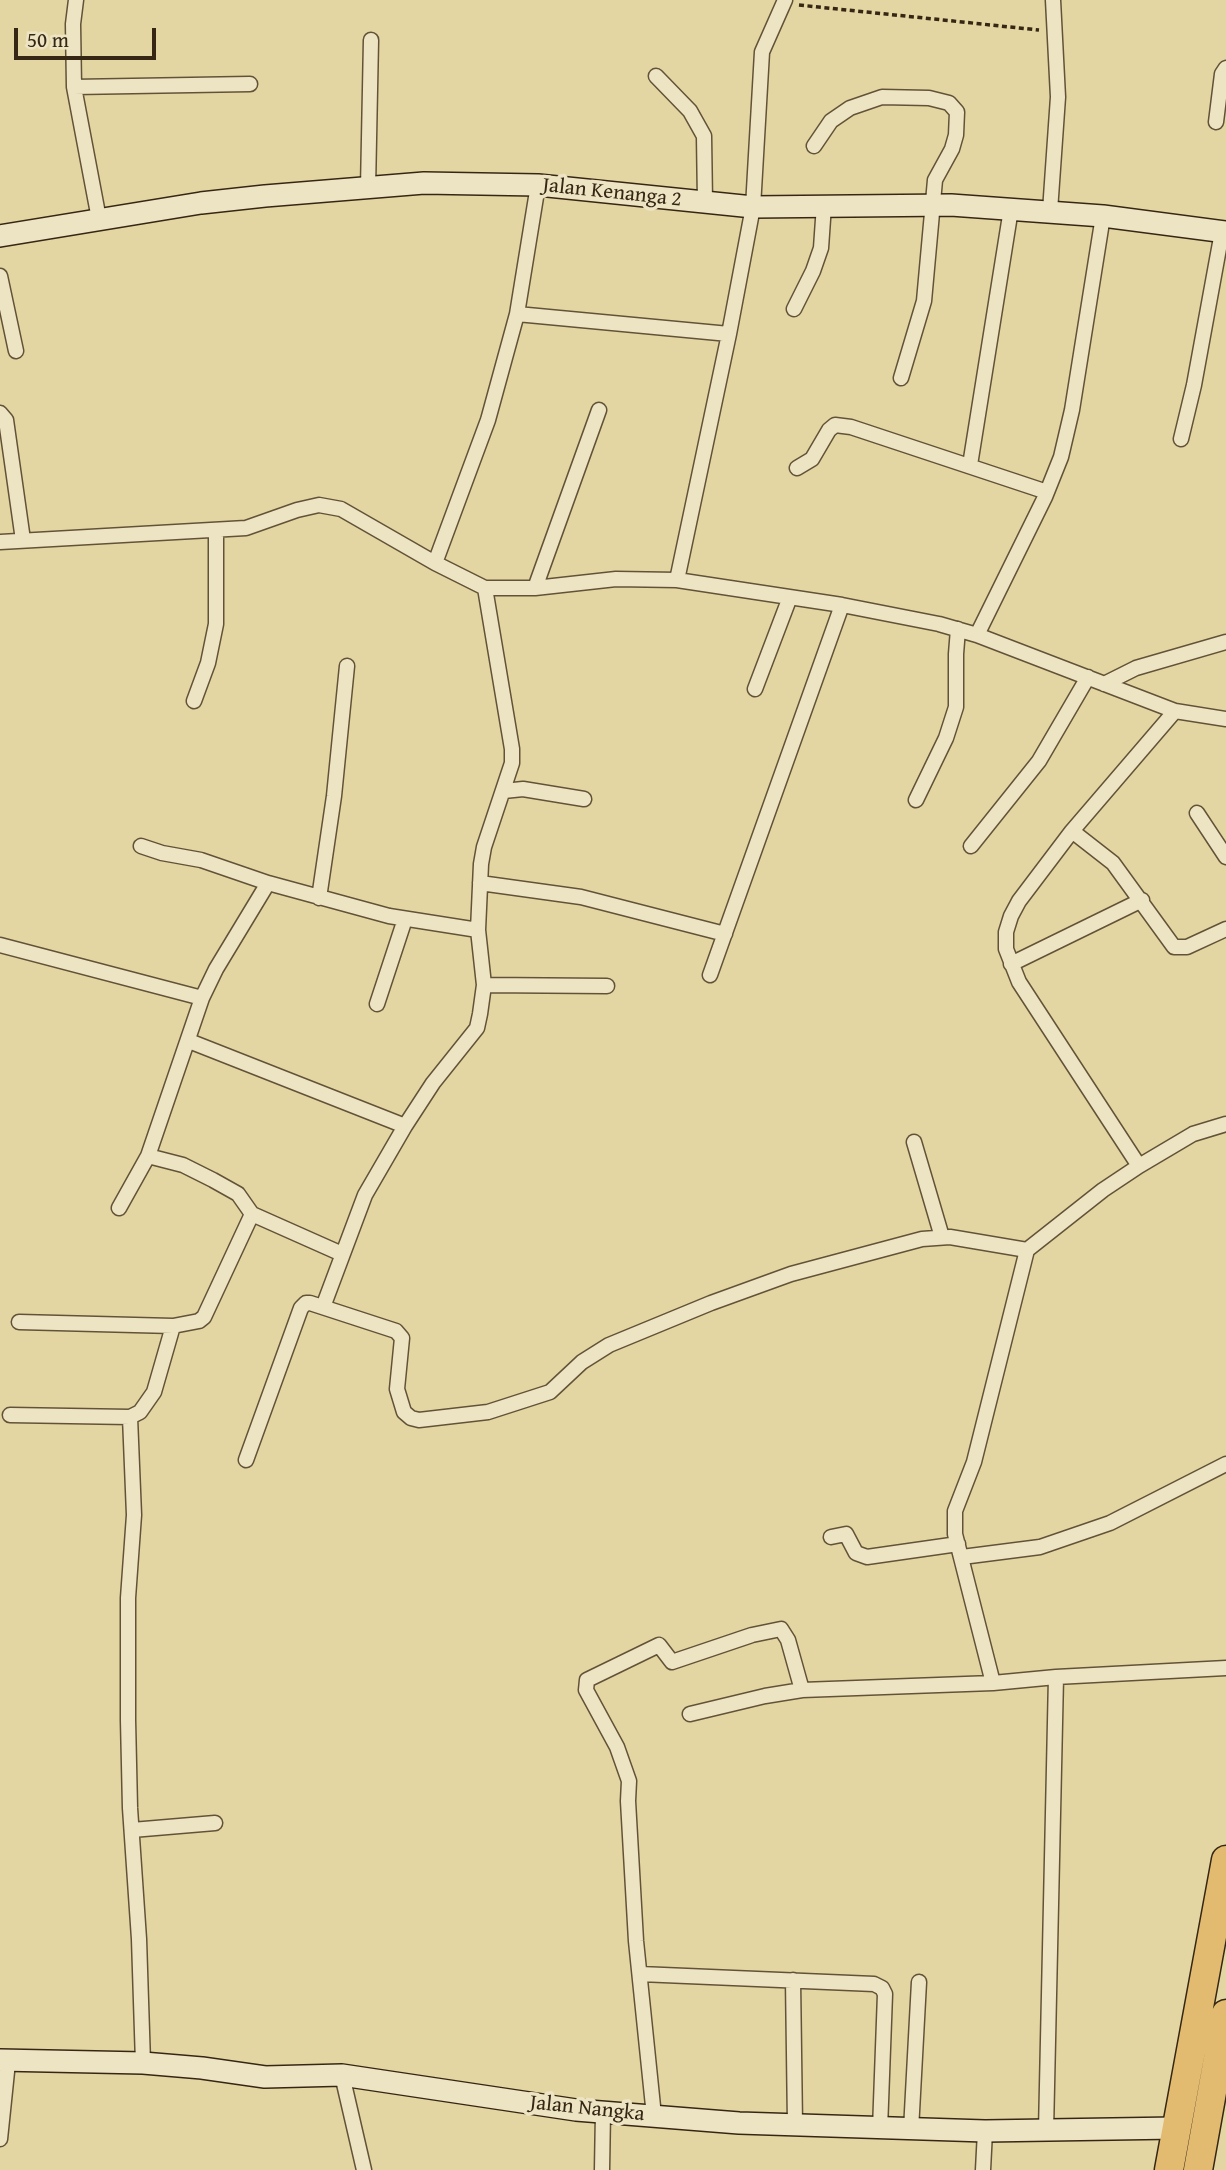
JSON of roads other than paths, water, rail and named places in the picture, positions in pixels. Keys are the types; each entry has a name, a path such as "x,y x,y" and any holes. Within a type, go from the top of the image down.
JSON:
{"highway":[{"path":"1169,2170 1226,1860"},
{"path":"1198,2170 1216,2129 1226,2014"},
{"path":"1176,2128 1216,2129"}],"main road":[{"name":"Jalan Kenanga 2","path":"0,236 252,197 424,183 538,185 753,207 932,205 1050,211 1224,232"},
{"name":"Jalan Nangka","path":"4,2061 143,2063 265,2077 342,2075 603,2112 795,2125 985,2131 1176,2128"}],"street":[{"path":"76,0 73,24 74,87 99,219"},
{"path":"1050,211 1058,97 1053,0"},
{"path":"677,580 753,207 762,52 784,1"},
{"path":"368,188 371,40"},
{"path":"1216,122 1222,74 1226,68"},
{"path":"656,76 690,111 704,136 705,202"},
{"path":"74,87 250,84"},
{"path":"814,146 831,121 850,108 882,97 929,98 948,103 957,113 957,135 935,180 924,301 901,378"},
{"path":"435,563 488,420 517,314 538,185"},
{"path":"794,309 821,248 824,205"},
{"path":"970,465 1011,209"},
{"path":"977,635 1047,492 1061,457 1072,410 1103,216"},
{"path":"1181,439 1224,232"},
{"path":"0,276 16,351"},
{"path":"517,314 729,334"},
{"path":"535,588 599,410"},
{"path":"0,413 6,420 23,540"},
{"path":"797,468 812,459 829,430 835,425 851,427 1047,492"},
{"path":"0,542 256,527 297,510 319,505 341,509 435,563 485,588 535,588 616,579 677,580 842,605 958,629 1175,711 1226,719"},
{"path":"194,701 214,642 216,530"},
{"path":"323,1307 365,1195 405,1126 448,1062 468,1042 477,1028 484,985 478,930 484,847 512,763 512,749 485,588"},
{"path":"755,689 790,597"},
{"path":"710,975 842,605"},
{"path":"916,800 946,738 956,707 958,629"},
{"path":"1104,684 1136,668 1226,642"},
{"path":"319,898 334,796 347,666"},
{"path":"971,846 1039,761 1088,677"},
{"path":"1139,1166 1019,982 1006,948 1006,932 1019,901 1072,831 1175,711"},
{"path":"504,791 523,789 584,799"},
{"path":"1197,813 1226,857"},
{"path":"1072,831 1107,856 1142,900 1170,943 1177,948 1226,929"},
{"path":"141,846 211,863 319,898 405,919 478,930"},
{"path":"119,1208 148,1156 202,998 216,969 268,883"},
{"path":"480,883 581,897 725,934"},
{"path":"1011,964 1142,900"},
{"path":"377,1004 405,919"},
{"path":"0,945 202,998"},
{"path":"484,985 607,986"},
{"path":"188,1041 405,1126"},
{"path":"993,1683 955,1534 956,1511 974,1462 1027,1250 1103,1189 1139,1166 1193,1135 1226,1124"},
{"path":"914,1142 942,1237"},
{"path":"148,1156 183,1165 213,1180 238,1195 252,1214 342,1254"},
{"path":"19,1322 173,1326 193,1323 204,1317 252,1214"},
{"path":"246,1460 300,1308 310,1303 396,1331 402,1338 397,1389 404,1412 419,1420 488,1412 550,1392 582,1362 609,1345 791,1274 922,1239 972,1239 1027,1250"},
{"path":"10,1415 130,1417 139,1412 154,1392 173,1326"},
{"path":"130,1417 134,1515 128,1598 128,1720 143,2063"},
{"path":"831,1537 846,1534 856,1553 867,1557 1040,1547 1110,1523 1226,1464"},
{"path":"654,2116 640,1974 628,1801 629,1781 617,1747 586,1690 587,1681 659,1645 672,1662 752,1635 781,1629 788,1640 800,1690"},
{"path":"690,1714 800,1690 993,1683 1226,1668"},
{"path":"1046,2131 1056,1677"},
{"path":"132,1830 215,1823"},
{"path":"640,1974 874,1984 882,1988 885,1994 880,2129"},
{"path":"793,1980 795,2125"},
{"path":"911,2130 919,1982"},
{"path":"0,2139 4,2061"},
{"path":"342,2075 364,2170"},
{"path":"603,2112 603,2170"},
{"path":"983,2170 985,2131"}]}
